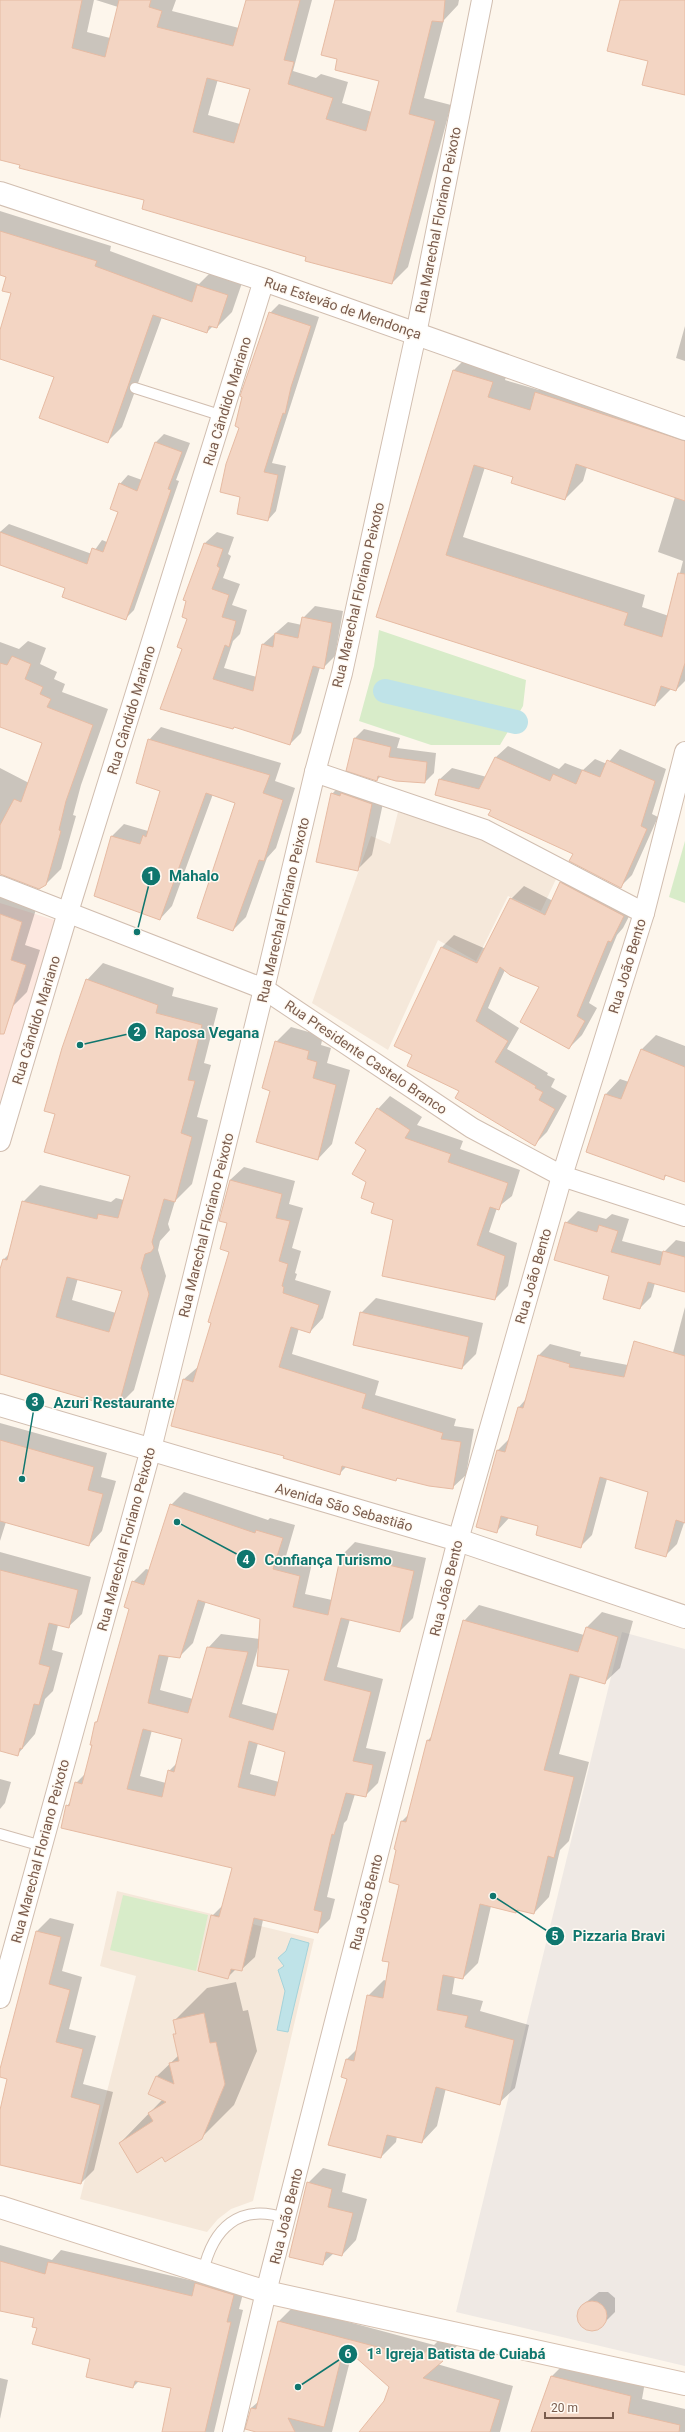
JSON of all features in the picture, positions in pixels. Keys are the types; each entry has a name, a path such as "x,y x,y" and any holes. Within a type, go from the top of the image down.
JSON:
{"street":[{"name":"Rua Marechal Floriano Peixoto","path":"0,1998 150,1449 264,989 315,772 342,672 416,334 482,0"},
{"name":"Rua Estevão de Mendonça","path":"0,193 264,280 685,429"},
{"name":"Rua Cândido Mariano","path":"0,1141 68,912 264,280"},
{"name":"Rua João Bento","path":"232,2432 266,2292 458,1540 562,1176 644,913 685,752"},
{"path":"315,772 485,830 644,913"},
{"name":"Rua Presidente Castelo Branco","path":"0,886 264,989 472,1128 562,1176 685,1216"},
{"name":"Avenida São Sebastião","path":"0,1404 458,1540 685,1618"},
{"path":"0,2207 266,2292 685,2384"}],"lane":[{"path":"135,388 223,416"},
{"path":"0,1834 42,1846"},
{"path":"203,2272 211,2246 229,2223 256,2212 272,2214 285,2218"}],"shaded area":[{"path":"398,812 479,836 557,877 541,911 508,896 476,961 438,940 388,1050 312,1003 371,836 390,844"},
{"path":"0,903 64,923 0,1137"},
{"path":"622,1632 685,1649 685,2366 456,2312"},
{"path":"117,1891 314,1939 253,2201 231,2209 218,2219 207,2232 80,2199 136,1976 100,1966"}],"green space":[{"path":"379,630 526,680 523,706 500,745 431,745 359,721 374,666"},
{"path":"685,841 685,903 669,897"},
{"path":"123,1895 208,1915 196,1971 110,1950"}],"water":[{"path":"291,1938 309,1943 288,2032 277,2030 285,1991 278,1970 284,1966 278,1958 286,1951"}],"building":[{"path":"0,0 82,0 72,48 105,57 119,0 151,0 149,7 162,11 157,27 233,46 246,0 300,0 284,60 294,62 288,84 333,98 326,119 366,131 379,81 335,70 337,59 321,55 335,0 445,0 443,22 432,21 409,114 435,121 392,284 305,261 306,257 142,209 144,200 19,168 20,165 0,160","holes":["207,78 250,89 234,143 193,132"]},
{"path":"620,0 685,0 685,95 642,85 648,61 607,51"},
{"path":"0,231 97,261 95,266 192,302 197,285 228,295 217,328 209,326 207,333 153,315 108,443 39,418 54,377 0,359 0,330 11,293 2,291 6,277 0,275"},
{"path":"269,312 311,326 291,387 285,414 283,413 264,472 278,475 268,521 237,514 240,497 220,492 226,464 239,428 235,426 242,397 240,396"},
{"path":"453,370 493,382 488,397 530,410 535,392 685,441 685,501 576,464 565,500 511,483 513,477 474,465 446,555 628,613 624,625 662,637 678,573 685,574 685,663 676,691 661,686 655,706 376,617"},
{"path":"155,442 182,452 168,489 171,490 126,620 62,597 65,588 0,565 0,532 87,564 92,548 103,552 118,512 110,509 119,483 137,491"},
{"path":"204,543 223,549 217,566 220,568 212,589 229,595 222,617 236,621 229,647 225,645 213,679 253,691 262,644 273,647 275,633 298,638 302,617 332,623 324,669 313,666 290,745 234,727 233,729 160,709 182,649 177,647 187,619 182,617 186,601 183,600"},
{"path":"12,656 31,664 25,679 43,687 40,694 51,699 47,707 93,725 66,801 59,830 61,831 46,885 39,889 0,874 0,825 14,799 21,802 42,743 0,727 0,663 7,665"},
{"path":"354,738 391,747 389,757 427,762 425,783 396,781 378,776 377,781 346,771"},
{"path":"148,739 270,775 263,793 283,800 264,861 259,860 233,931 197,918 235,803 206,793 160,920 94,896 111,836 140,844 143,835 146,837 160,791 136,783"},
{"path":"495,757 550,781 553,774 576,784 582,770 600,777 607,760 655,781 641,826 647,829 621,888 569,861 573,854 488,815 491,810 435,795 439,779 479,789"},
{"path":"331,793 340,796 341,793 372,804 358,871 316,862"},
{"path":"560,882 624,916 611,942 608,941 577,1016 585,1021 569,1049 520,1022 539,987 510,975 500,967 476,1021 508,1041 495,1062 536,1086 535,1088 543,1092 539,1100 555,1109 535,1146 455,1098 459,1091 407,1066 412,1055 394,1046 441,947 477,963 510,898 545,915"},
{"path":"0,914 22,922 11,960 26,965 4,1034 0,1034"},
{"path":"86,979 158,1005 156,1013 202,1025 188,1080 195,1081 181,1133 192,1137 175,1202 164,1199 152,1242 154,1248 151,1252 145,1254 141,1268 149,1294 118,1408 0,1374 0,1269 3,1259 7,1260 22,1201 97,1219 98,1214 118,1218 130,1176 44,1152 55,1114 44,1111 62,1048","holes":["67,1277 122,1291 109,1332 56,1317"]},
{"path":"275,1041 309,1051 307,1059 317,1062 313,1078 336,1085 318,1160 256,1142 270,1091 262,1088"},
{"path":"641,1049 685,1067 685,1182 665,1175 664,1180 586,1152 605,1094 621,1099"},
{"path":"377,1108 410,1130 405,1138 451,1154 448,1162 508,1183 499,1210 490,1207 477,1245 505,1256 495,1300 382,1276 393,1220 371,1213 374,1203 361,1198 366,1182 352,1174 366,1150 355,1143"},
{"path":"230,1180 282,1194 276,1218 290,1221 279,1261 288,1264 282,1286 284,1287 283,1293 319,1305 310,1333 291,1327 279,1367 366,1394 362,1408 443,1433 441,1439 461,1442 453,1489 429,1486 397,1478 396,1481 342,1466 340,1475 283,1458 284,1456 171,1426 183,1379 193,1382 211,1323 208,1322 229,1252 220,1249 227,1223 219,1221"},
{"path":"565,1222 597,1232 599,1225 618,1231 611,1252 660,1265 663,1251 685,1257 685,1292 648,1282 640,1309 603,1299 609,1276 554,1260"},
{"path":"360,1312 469,1337 462,1369 353,1345"},
{"path":"634,1341 685,1356 685,1523 676,1520 666,1557 635,1548 648,1492 600,1477 581,1548 536,1535 538,1526 501,1516 497,1533 476,1527 497,1450 505,1452 518,1407 523,1408 538,1355 570,1364 569,1367 624,1377"},
{"path":"0,1440 94,1467 88,1490 103,1494 89,1546 0,1521"},
{"path":"170,1504 255,1533 256,1530 283,1538 273,1569 300,1576 293,1607 328,1615 341,1554 414,1571 400,1632 341,1618 324,1680 371,1692 353,1761 373,1765 366,1797 346,1793 334,1835 332,1834 314,1910 322,1912 318,1933 254,1918 242,1971 231,1969 228,1979 198,1971 211,1915 219,1917 232,1868 61,1828 66,1805 69,1806 75,1782 82,1784 92,1745 90,1745 95,1722 97,1722 129,1609 124,1607 132,1581 144,1585","holes":["198,1600 260,1619 257,1666 289,1670 273,1730 229,1717 248,1652 207,1647 188,1713 148,1703 159,1655 180,1658","143,1729 182,1739 174,1772 168,1770 162,1797 127,1789","249,1741 285,1752 275,1796 238,1787"]},
{"path":"0,1570 78,1590 69,1628 49,1623 39,1664 50,1667 39,1705 34,1704 22,1749 20,1748 18,1756 0,1751"},
{"path":"463,1620 578,1652 586,1627 618,1637 605,1684 570,1674 544,1770 574,1777 554,1858 548,1856 534,1914 517,1910 516,1913 480,1904 463,1979 443,1975 437,2010 468,2016 465,2027 514,2040 500,2105 436,2087 422,2143 387,2135 381,2158 328,2145 347,2079 341,2077 346,2059 354,2061 367,1995 383,1998 389,1962 382,1961 399,1885 389,1882 396,1850 394,1849 401,1821 406,1822 427,1740 430,1741"},
{"path":"36,1931 61,1937 49,1984 70,1990 56,2042 83,2049 71,2097 100,2105 81,2184 0,2165 0,2110 7,2079 0,2077 0,2069"},
{"path":"204,2013 210,2043 216,2042 225,2084 202,2139 165,2162 162,2157 137,2173 119,2143 153,2121 148,2113 166,2102 148,2094 156,2076 174,2084 169,2063 179,2061 173,2034 176,2034 173,2020"},
{"path":"307,2182 332,2189 328,2207 353,2213 342,2256 326,2252 323,2265 289,2257"},
{"path":"0,2261 45,2274 48,2262 54,2263 192,2296 195,2283 234,2295 227,2322 231,2322 205,2432 162,2432 171,2388 135,2381 133,2388 86,2377 90,2359 32,2344 37,2328 32,2327 34,2318 0,2311"},
{"path":"592,2301 603,2305 607,2316 603,2327 592,2331 581,2327 577,2316 581,2305"},
{"path":"278,2321 420,2358 430,2347 443,2361 423,2378 500,2400 490,2432 359,2432 384,2401 389,2387 344,2347 324,2427 288,2418 295,2432 256,2432 245,2429 251,2408 256,2409"},
{"path":"551,2376 631,2396 628,2413 680,2425 679,2432 531,2432"}],"waterway":[{"path":"385,691 516,722"}],"place":[{"name":"Mahalo","path":"137,932"},
{"name":"Raposa Vegana","path":"80,1045"},
{"name":"Azuri Restaurante","path":"22,1479"},
{"name":"Confiança Turismo","path":"177,1522"},
{"name":"Pizzaria Bravi","path":"493,1896"},
{"name":"1ª Igreja Batista de Cuiabá","path":"298,2387"}]}
